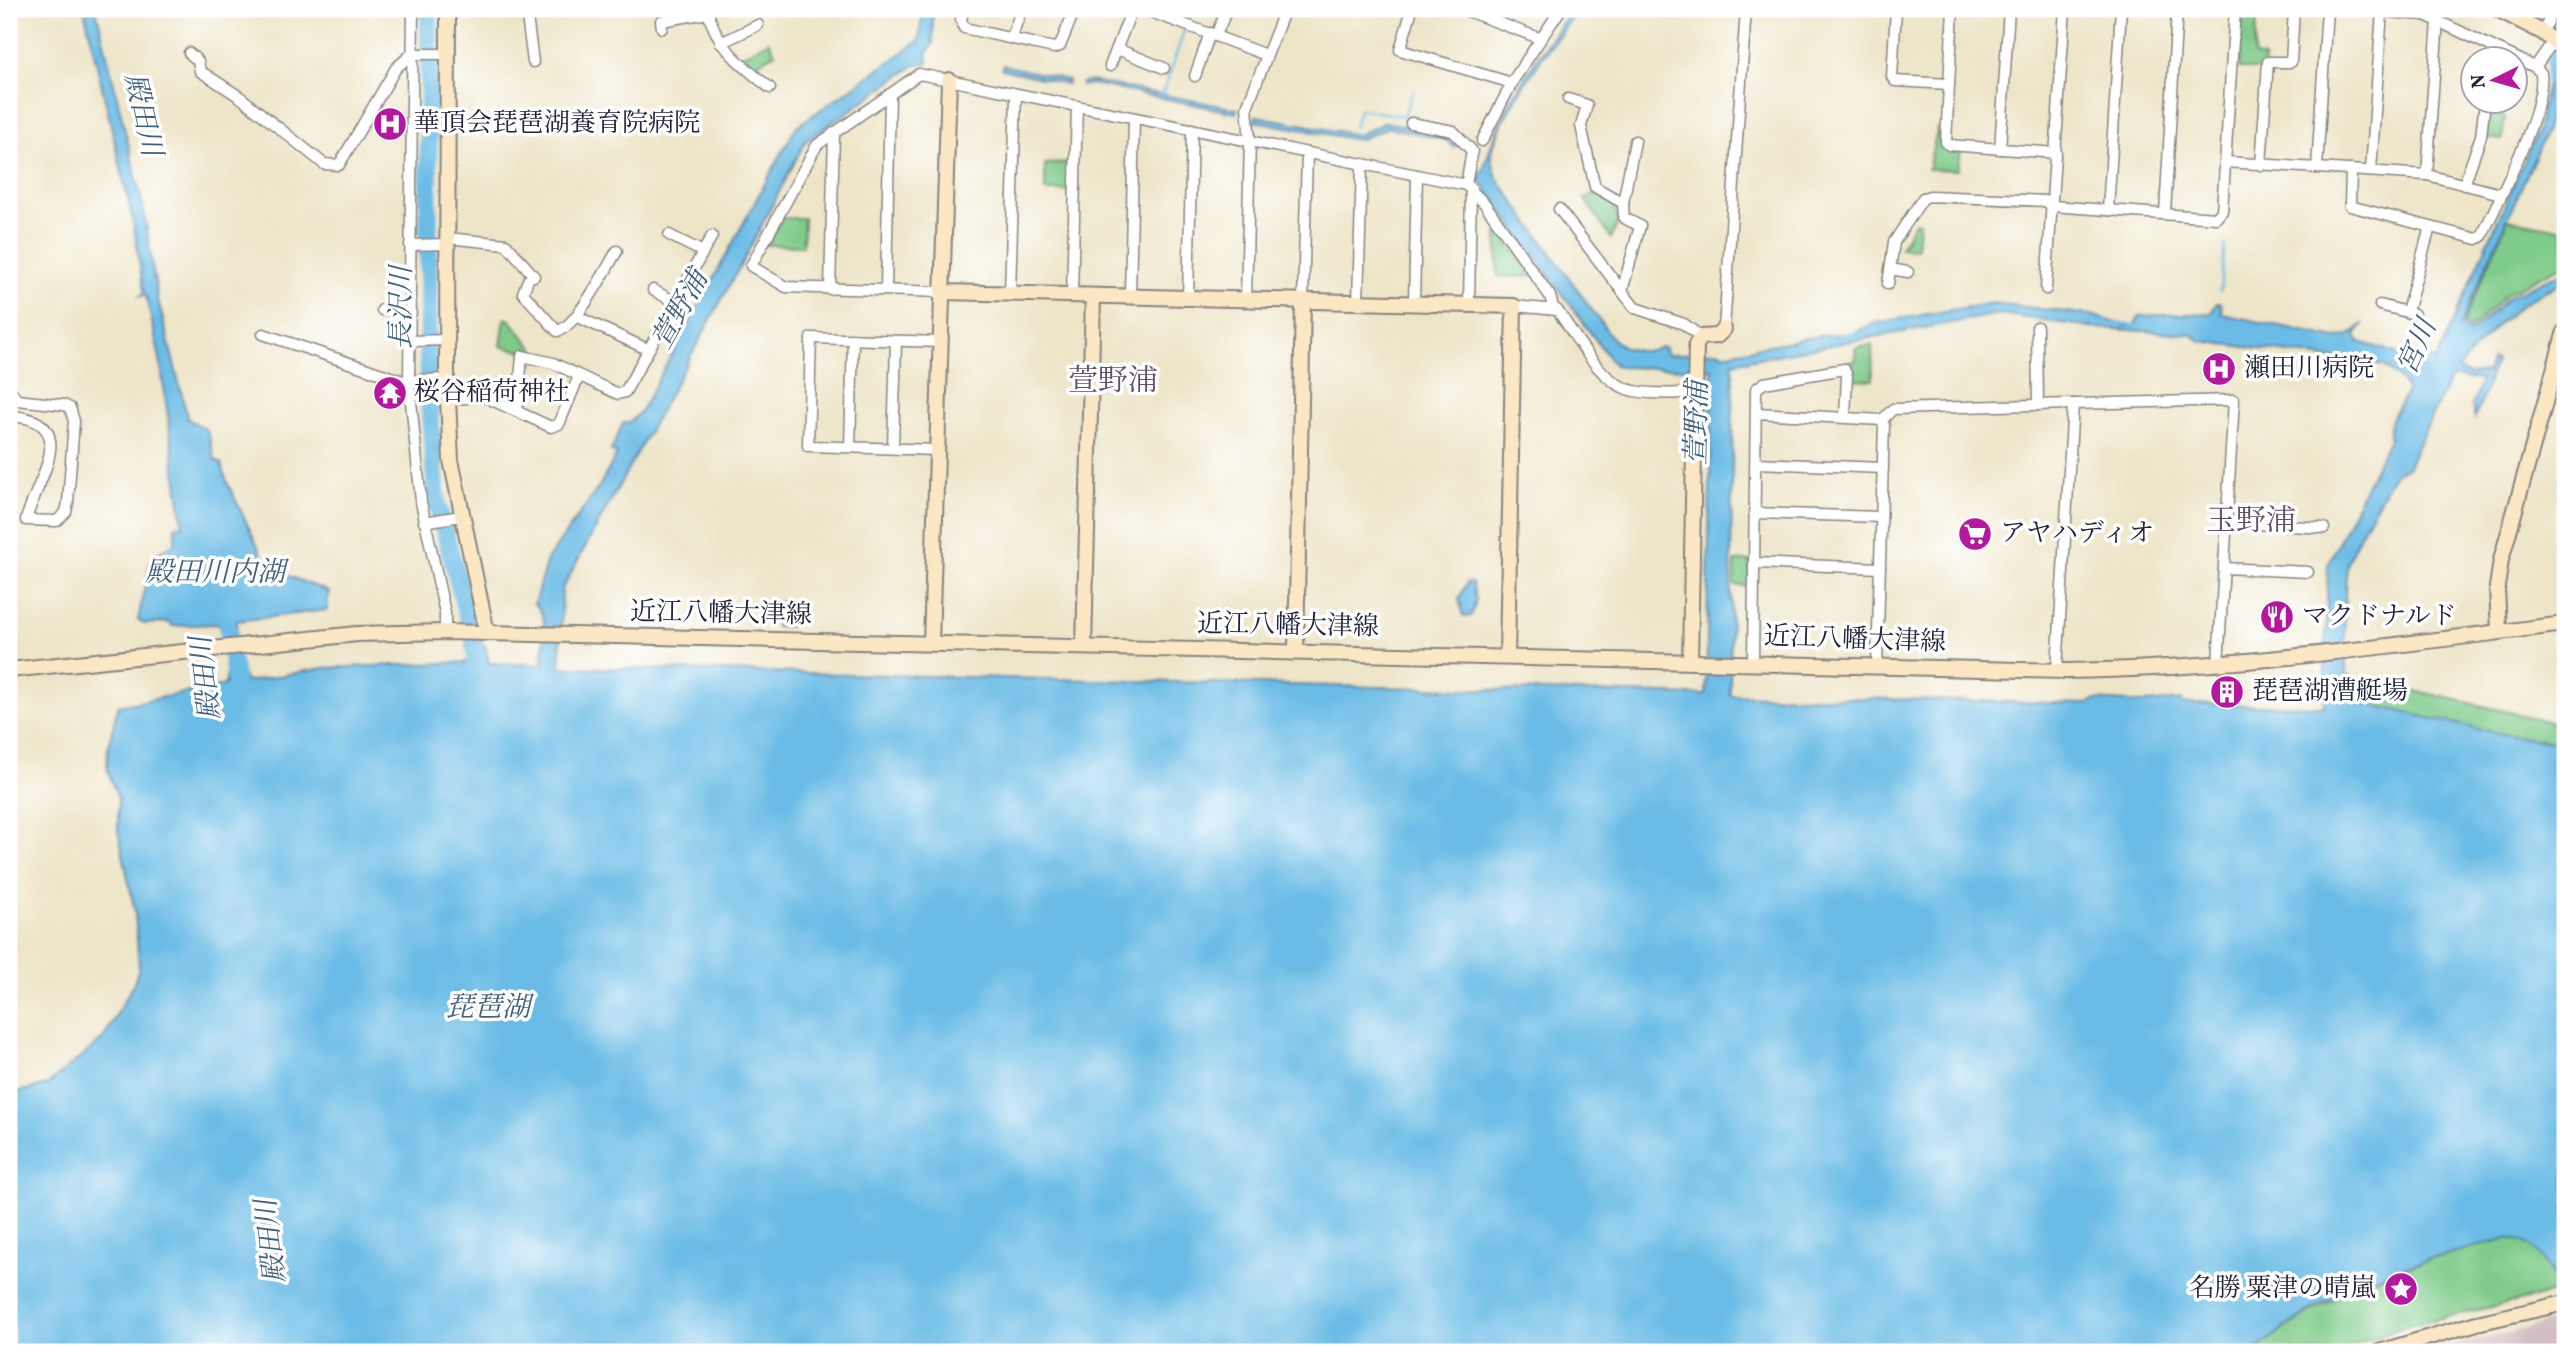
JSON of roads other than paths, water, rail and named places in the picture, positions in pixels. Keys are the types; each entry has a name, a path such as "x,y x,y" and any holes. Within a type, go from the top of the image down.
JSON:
{"street":[{"path":"413,9 412,381 426,521 451,632"},
{"path":"448,9 445,54 444,379 449,400 457,517 485,633"},
{"path":"526,9 534,62"},
{"path":"964,9 961,19 964,28 1054,48 1060,46 1075,9"},
{"path":"1011,38 1022,9"},
{"path":"1111,66 1132,9"},
{"path":"1143,9 1266,55"},
{"path":"1195,76 1227,9"},
{"path":"1246,299 1250,141 1247,107 1285,9"},
{"path":"1412,9 1400,50 1512,83"},
{"path":"1462,9 1539,38"},
{"path":"1482,141 1512,83 1539,38 1561,9"},
{"path":"1698,344 1717,336 1724,329 1746,9"},
{"path":"1896,9 1892,77 1895,81 1949,84"},
{"path":"1953,9 1946,142 1949,145 2056,153"},
{"path":"2000,149 2009,9"},
{"path":"2046,289 2065,9"},
{"path":"2108,210 2121,9"},
{"path":"2165,214 2177,9"},
{"path":"1888,284 1894,243 1923,198 1930,196 2045,201 2052,206 2216,218 2222,211 2235,9"},
{"path":"2261,164 2268,62 2291,62 2294,9"},
{"path":"2317,168 2327,9"},
{"path":"2350,9 2411,13 2438,20 2491,46"},
{"path":"2497,9 2554,41"},
{"path":"2549,9 2548,22 2554,41"},
{"path":"662,28 661,21 707,11 713,33 732,57 770,88"},
{"path":"2371,172 2382,11"},
{"path":"2427,175 2438,20"},
{"path":"721,43 758,25"},
{"path":"2535,67 2554,41"},
{"path":"1117,49 1164,68"},
{"path":"189,53 198,61 200,71 240,97 324,164 331,166 339,165 396,68 413,54 445,54"},
{"path":"2351,170 2350,206 2477,239 2482,236 2531,126 2540,93 2541,73 2528,64"},
{"path":"1553,307 786,287 751,266 817,145 919,74 1469,186 1550,296 1553,307 1612,382 1632,391 1694,393"},
{"path":"931,643 949,80"},
{"path":"886,290 890,94"},
{"path":"1010,294 1016,94"},
{"path":"1568,99 1587,105 1581,126 1595,187 1623,203"},
{"path":"1072,295 1077,106"},
{"path":"2464,185 2481,136 2483,116"},
{"path":"1130,297 1134,118"},
{"path":"1411,123 1453,131 1472,151 1469,186 1469,305"},
{"path":"1188,298 1192,130"},
{"path":"830,289 834,133"},
{"path":"1622,291 1640,226 1623,218 1623,203 1635,141"},
{"path":"1296,651 1307,153"},
{"path":"2225,162 2427,175 2501,194"},
{"path":"1358,302 1362,164"},
{"path":"1414,303 1417,175"},
{"path":"1559,209 1636,309 1684,324 1698,344 1694,393 1695,661"},
{"path":"2380,305 2410,313 2430,227"},
{"path":"669,235 703,252"},
{"path":"517,410 523,356 553,363 618,394 625,392 712,236"},
{"path":"413,245 445,242 506,244 531,278 523,293 557,331 562,330 576,316 617,251"},
{"path":"1890,269 1908,272"},
{"path":"653,290 675,302"},
{"path":"1084,646 1093,296"},
{"path":"1507,657 1514,306"},
{"path":"382,310 411,313"},
{"path":"576,316 647,349"},
{"path":"2037,327 2038,405"},
{"path":"2499,632 2497,587 2501,560 2565,331"},
{"path":"263,334 412,381 444,379"},
{"path":"937,450 807,446 811,338 941,342"},
{"path":"414,341 445,340"},
{"path":"850,447 853,340"},
{"path":"893,448 896,341"},
{"path":"1753,662 1756,388 1764,383 1837,368 1844,369 1847,376 1845,416"},
{"path":"449,400 483,396 551,427 559,424 579,376"},
{"path":"9,388 17,400 70,408 74,421 68,502 66,512 57,521 26,520 47,468 52,442 48,432 36,421 9,416"},
{"path":"1757,413 1882,419 1893,409 2234,400 2218,665"},
{"path":"2057,670 2073,404"},
{"path":"1877,666 1882,419"},
{"path":"1756,463 1883,468"},
{"path":"1755,513 1881,517"},
{"path":"426,521 457,517"},
{"path":"2226,522 2324,528"},
{"path":"1754,563 1880,568"},
{"path":"2224,568 2308,572"},
{"name":"近江八幡大津線","path":"9,670 356,634 451,632 2057,670 2218,665 2565,624"},
{"path":"2379,1352 2477,1323 2565,1303"}],"water":[{"name":"殿田川内湖","path":"84,9 96,9 143,206 157,296 188,419 207,430 215,460 221,463 227,482 263,557 286,565 286,575 329,592 327,610 237,621 236,637 223,638 218,624 172,626 169,622 145,624 138,620 150,563 155,555 175,543 175,527 183,525 160,359 146,296 140,296 144,293 133,221"},
{"name":"琵琶湖","path":"923,9 933,9 933,43 927,54 928,63 915,65 805,142 744,259 562,589 560,667 1706,695 1712,369 1618,367 1479,180 1510,103 1533,64 1573,9 1580,9 1527,80 1503,123 1495,141 1492,157 1494,168 1497,178 1613,339 1635,350 1665,348 1666,354 1670,355 1717,351 1723,354 1822,335 1850,334 1875,323 1993,303 2091,315 2127,326 2135,325 2140,316 2211,313 2217,303 2221,303 2222,314 2337,338 2350,335 2364,323 2356,333 2357,341 2419,360 2426,356 2436,361 2537,131 2553,55 2561,60 2546,132 2459,327 2471,332 2510,296 2565,271 2565,281 2517,308 2482,340 2457,369 2468,374 2487,372 2492,359 2496,361 2475,418 2472,406 2481,380 2454,377 2448,382 2407,468 2397,471 2391,479 2352,551 2346,572 2345,611 2347,677 2353,701 2501,734 2565,744 2565,1291 2533,1248 2525,1242 2505,1239 2414,1264 2348,1289 2308,1312 2252,1352 9,1352 9,1094 47,1085 103,1039 134,983 139,968 135,912 118,831 118,799 107,768 108,748 118,706 225,685 227,672 241,671 246,682 323,668 470,662 466,645 485,645 489,663 543,665 544,623 534,604 547,560 600,485 617,454 611,451 623,423 630,422 641,411 796,127 919,41","holes":["1999,314 2097,328 2190,334 2201,341 2384,366 2402,381 2407,392 2390,421 2389,439 2328,564 2324,706 2182,704 2182,700 2144,703 2094,700 2088,704 1730,695 1733,363"]},
{"path":"1003,65 1068,80 1067,84 1002,69"},
{"path":"1092,81 1237,109 1236,113 1092,84 1081,86 1081,83"},
{"path":"1256,116 1358,135 1386,122 1450,135 1458,144 1454,147 1446,140 1388,127 1359,140 1254,121"},
{"path":"1467,582 1472,583 1476,600 1472,615 1467,617 1463,616 1459,599"}],"waterway":[{"name":"長沢川","path":"429,9 428,389 437,503 475,645 476,668"},
{"path":"1188,22 1194,9"},
{"name":"宮川","path":"2554,79 2558,9"},
{"path":"1162,96 1185,28"},
{"path":"1354,127 1359,109 1403,116 1414,89"},
{"path":"2220,291 2225,245"},
{"path":"2116,323 2134,325"},
{"path":"1828,338 1855,332"},
{"name":"殿田川","path":"228,630 237,692"}],"place":[{"name":"華頂会琵琶湖養育院病院","path":"390,124"},
{"name":"瀬田川病院","path":"2219,369"},
{"name":"桜谷稲荷神社","path":"390,393"},
{"name":"アヤハディオ","path":"1975,534"},
{"name":"マクドナルド","path":"2277,617"},
{"name":"琵琶湖漕艇場","path":"2227,692"},
{"name":"名勝 粟津の晴嵐","path":"2401,1289"}],"district":[{"name":"萱野浦","path":"1113,382"},
{"name":"玉野浦","path":"2251,522"}]}
